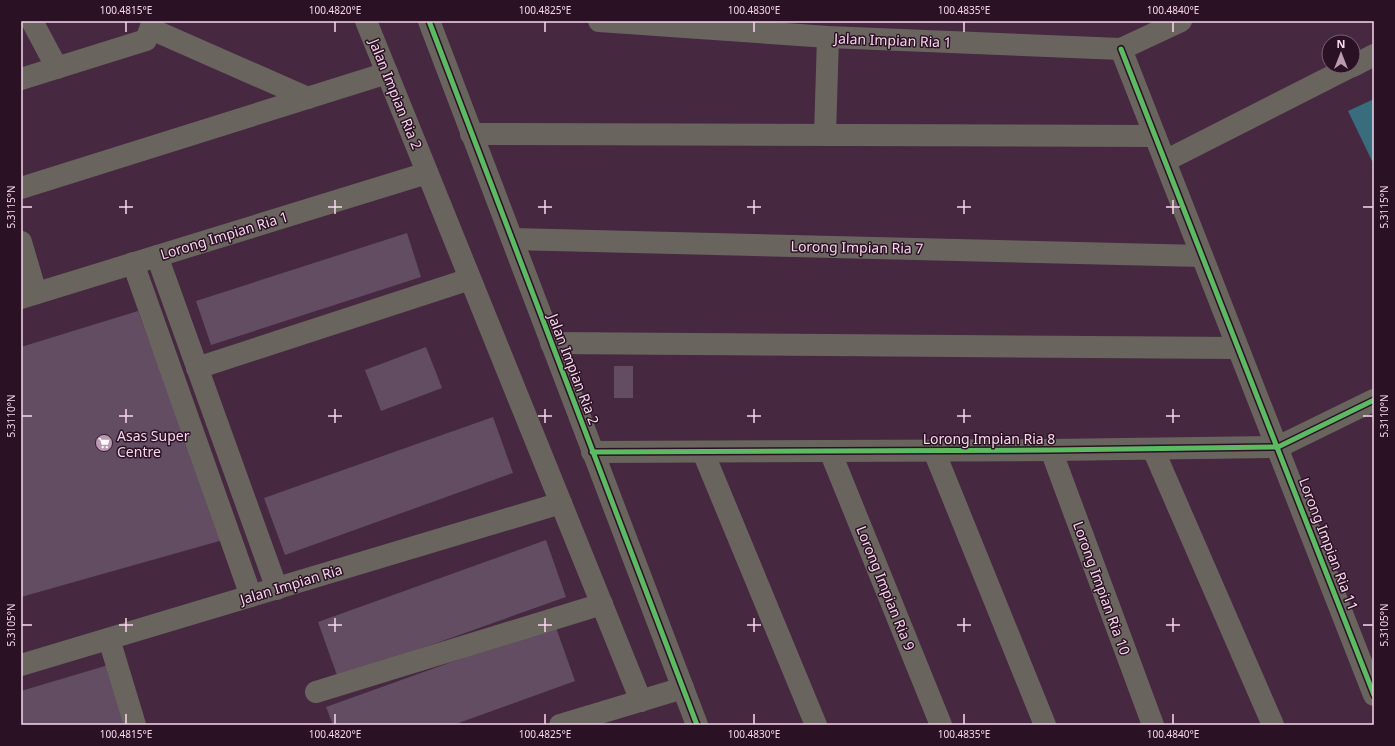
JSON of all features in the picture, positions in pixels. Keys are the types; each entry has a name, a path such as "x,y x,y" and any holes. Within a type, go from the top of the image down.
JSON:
{"street":[{"path":"32,21 57,68"},
{"name":"Jalan Impian Ria 2","path":"366,21 641,701"},
{"name":"Jalan Impian Ria 2","path":"429,21 682,688 698,725"},
{"name":"Jalan Impian Ria 1","path":"599,21 828,37 1121,49 1181,21"},
{"path":"21,79 146,40 152,25 308,98"},
{"path":"825,135 828,37"},
{"name":"Lorong Impian Ria 11","path":"1121,49 1374,695"},
{"path":"1361,62 1374,55"},
{"path":"21,188 388,74"},
{"path":"1165,161 1337,74"},
{"path":"471,134 1155,136"},
{"name":"Lorong Impian Ria 1","path":"29,295 427,173"},
{"name":"Lorong Impian Ria 7","path":"512,239 1202,256"},
{"path":"21,242 29,295"},
{"path":"157,256 277,589"},
{"path":"133,263 251,596"},
{"path":"197,368 470,279"},
{"path":"551,343 1237,348"},
{"name":"Lorong Impian Ria 8","path":"592,452 830,452 1278,447 1374,400"},
{"path":"1153,449 1273,725"},
{"name":"Lorong Impian Ria 10","path":"1050,450 1153,725"},
{"path":"934,451 1045,725"},
{"path":"703,452 816,725"},
{"name":"Lorong Impian Ria 9","path":"830,452 941,725"},
{"name":"Jalan Impian Ria","path":"21,665 561,503"},
{"path":"316,692 602,604"},
{"path":"109,639 135,725"},
{"path":"560,725 682,688"}],"water":[{"path":"1374,99 1374,165 1348,111"}],"building":[{"path":"407,233 421,277 211,345 196,301"},
{"name":"Asas Super Centre","path":"138,311 223,540 21,597 21,347"},
{"path":"426,347 442,388 381,411 365,370"},
{"path":"614,366 633,366 633,398 614,398"},
{"path":"493,417 513,473 285,555 264,498"},
{"path":"546,540 566,597 338,678 318,622"},
{"path":"555,625 575,681 453,725 333,725 326,707"},
{"path":"115,663 134,725 21,725 21,691"}],"cycle path":[{"path":"429,21 697,725"},
{"path":"1121,49 1374,695"},
{"path":"592,452 1051,450 1278,447 1374,400"}],"place":[{"name":"Asas Super Centre","path":"104,443"}]}
